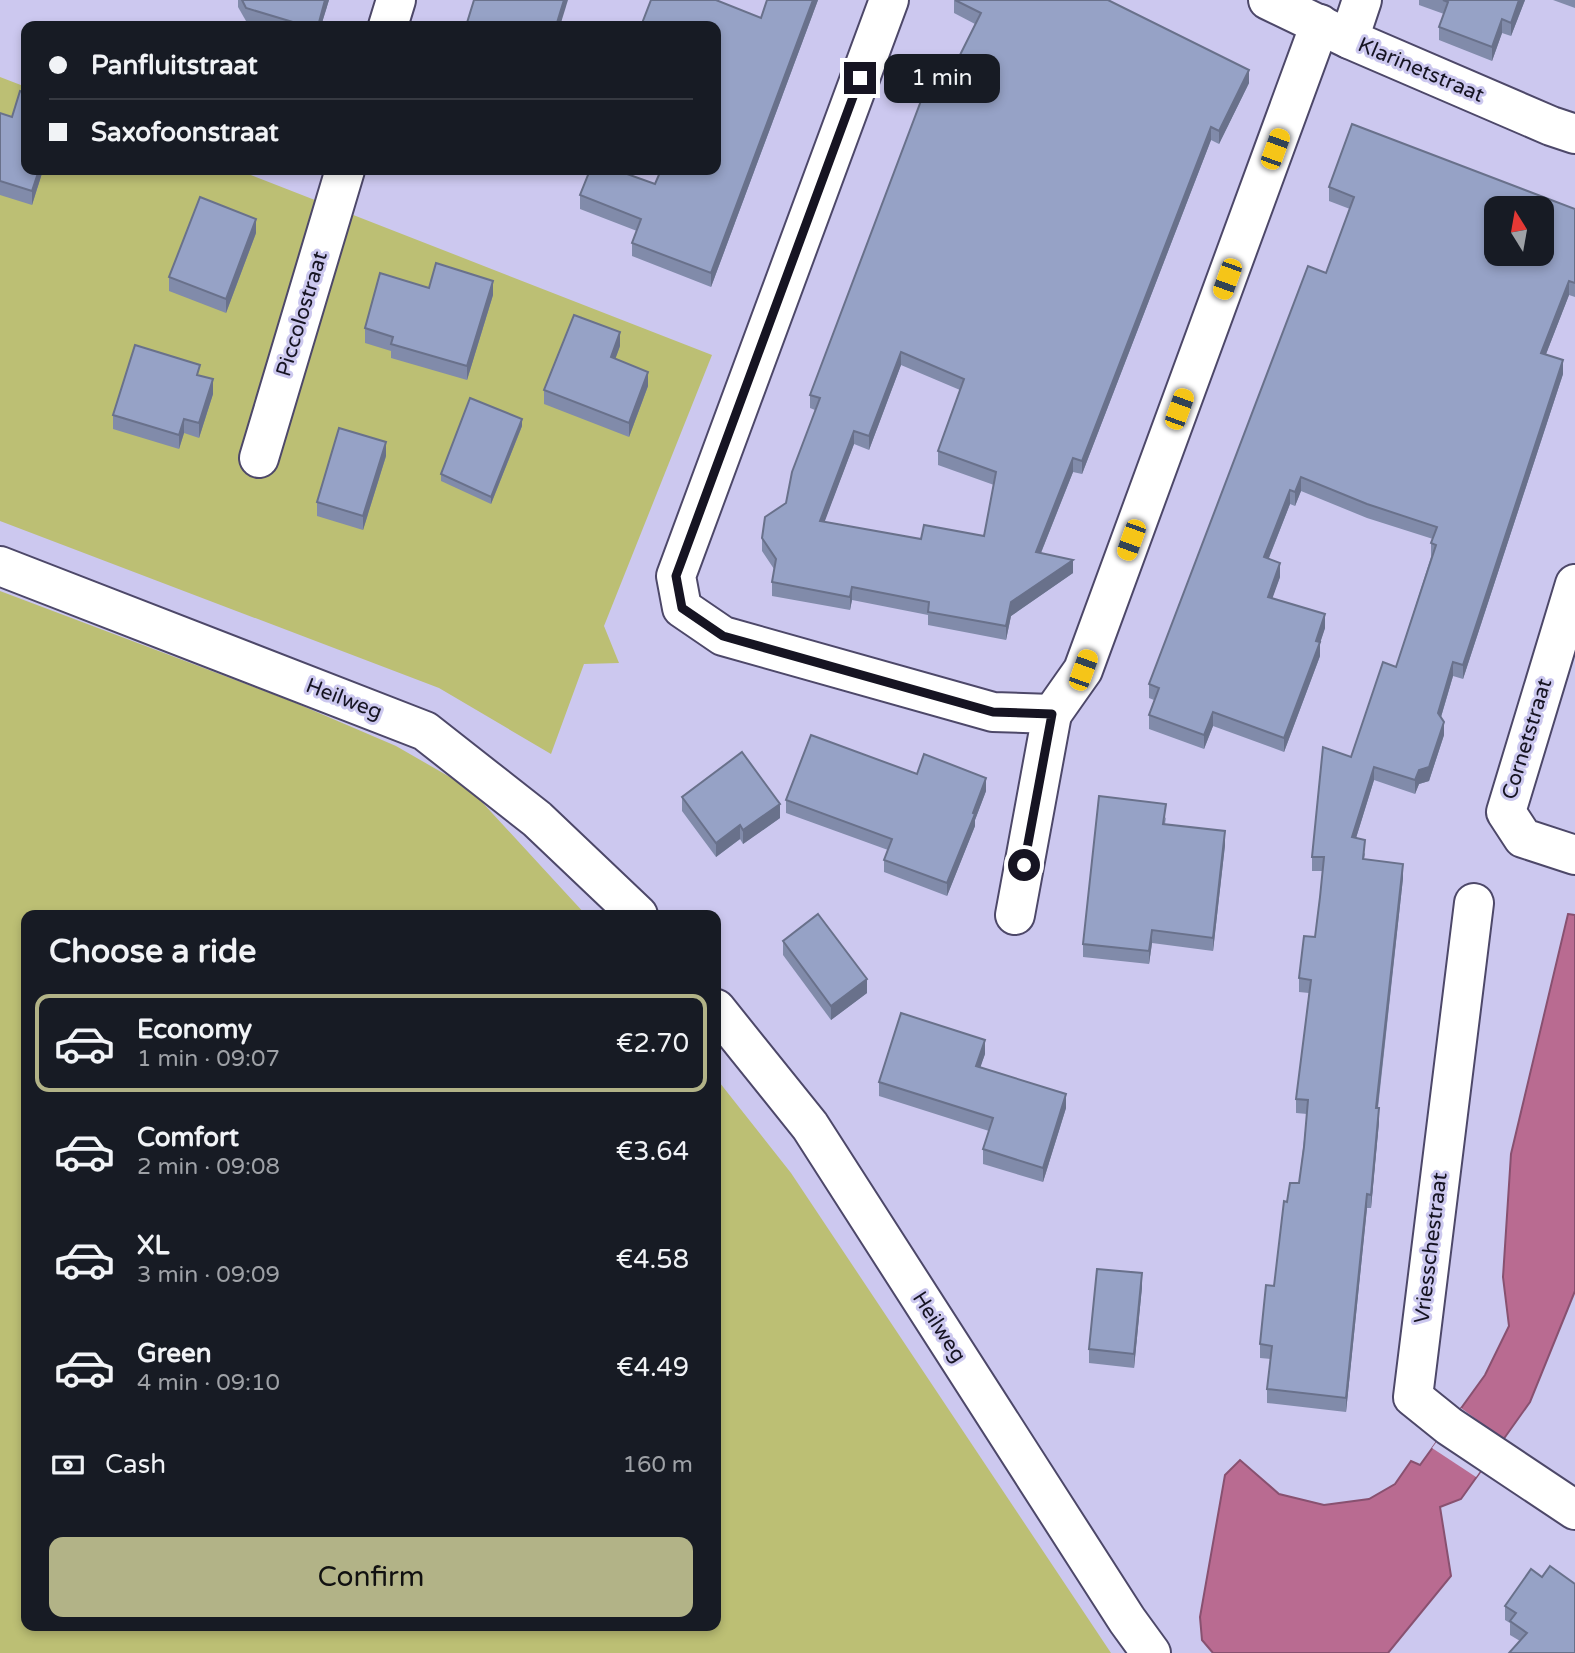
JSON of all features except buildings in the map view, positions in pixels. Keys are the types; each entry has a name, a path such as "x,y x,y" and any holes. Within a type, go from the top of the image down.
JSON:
{"street":[{"path":"390,21 396,0"},
{"path":"890,0 676,576 682,608 723,636 993,712 1052,714"},
{"name":"Klarinetstraat","path":"1268,0 1550,126 1575,134"},
{"path":"1015,915 1052,714 1083,670 1334,31 1362,0"},
{"name":"Piccolostraat","path":"259,458 344,175"},
{"name":"Heilweg","path":"0,566 425,731 537,819 633,910"},
{"name":"Cornetstraat","path":"1575,584 1506,811 1523,838 1575,855"},
{"name":"Vriesschestraat","path":"1474,903 1413,1397 1449,1426 1575,1510"},
{"name":"Heilweg","path":"721,1015 810,1126 1127,1620 1151,1653"}],"green space":[{"path":"0,77 21,85 21,175 251,175 712,355 604,626 619,663 584,664 551,754 439,688 0,521"},
{"path":"0,591 291,701 396,746 469,788 581,910 21,910 21,1631 721,1631 721,1084 791,1173 1111,1653 0,1653"}],"shaded area":[{"path":"1568,914 1575,915 1575,1291 1530,1402 1461,1499 1440,1507 1451,1576 1388,1653 1213,1653 1202,1640 1200,1617 1225,1475 1240,1460 1279,1494 1324,1505 1369,1499 1395,1484 1411,1461 1420,1465 1485,1375 1509,1326 1503,1277 1511,1154"}],"pier":[{"path":"1461,1408 1503,1439 1476,1477 1432,1448"}],"route":[{"path":"860,78 676,576 682,608 723,636 993,712 1052,714 1024,865"}]}
